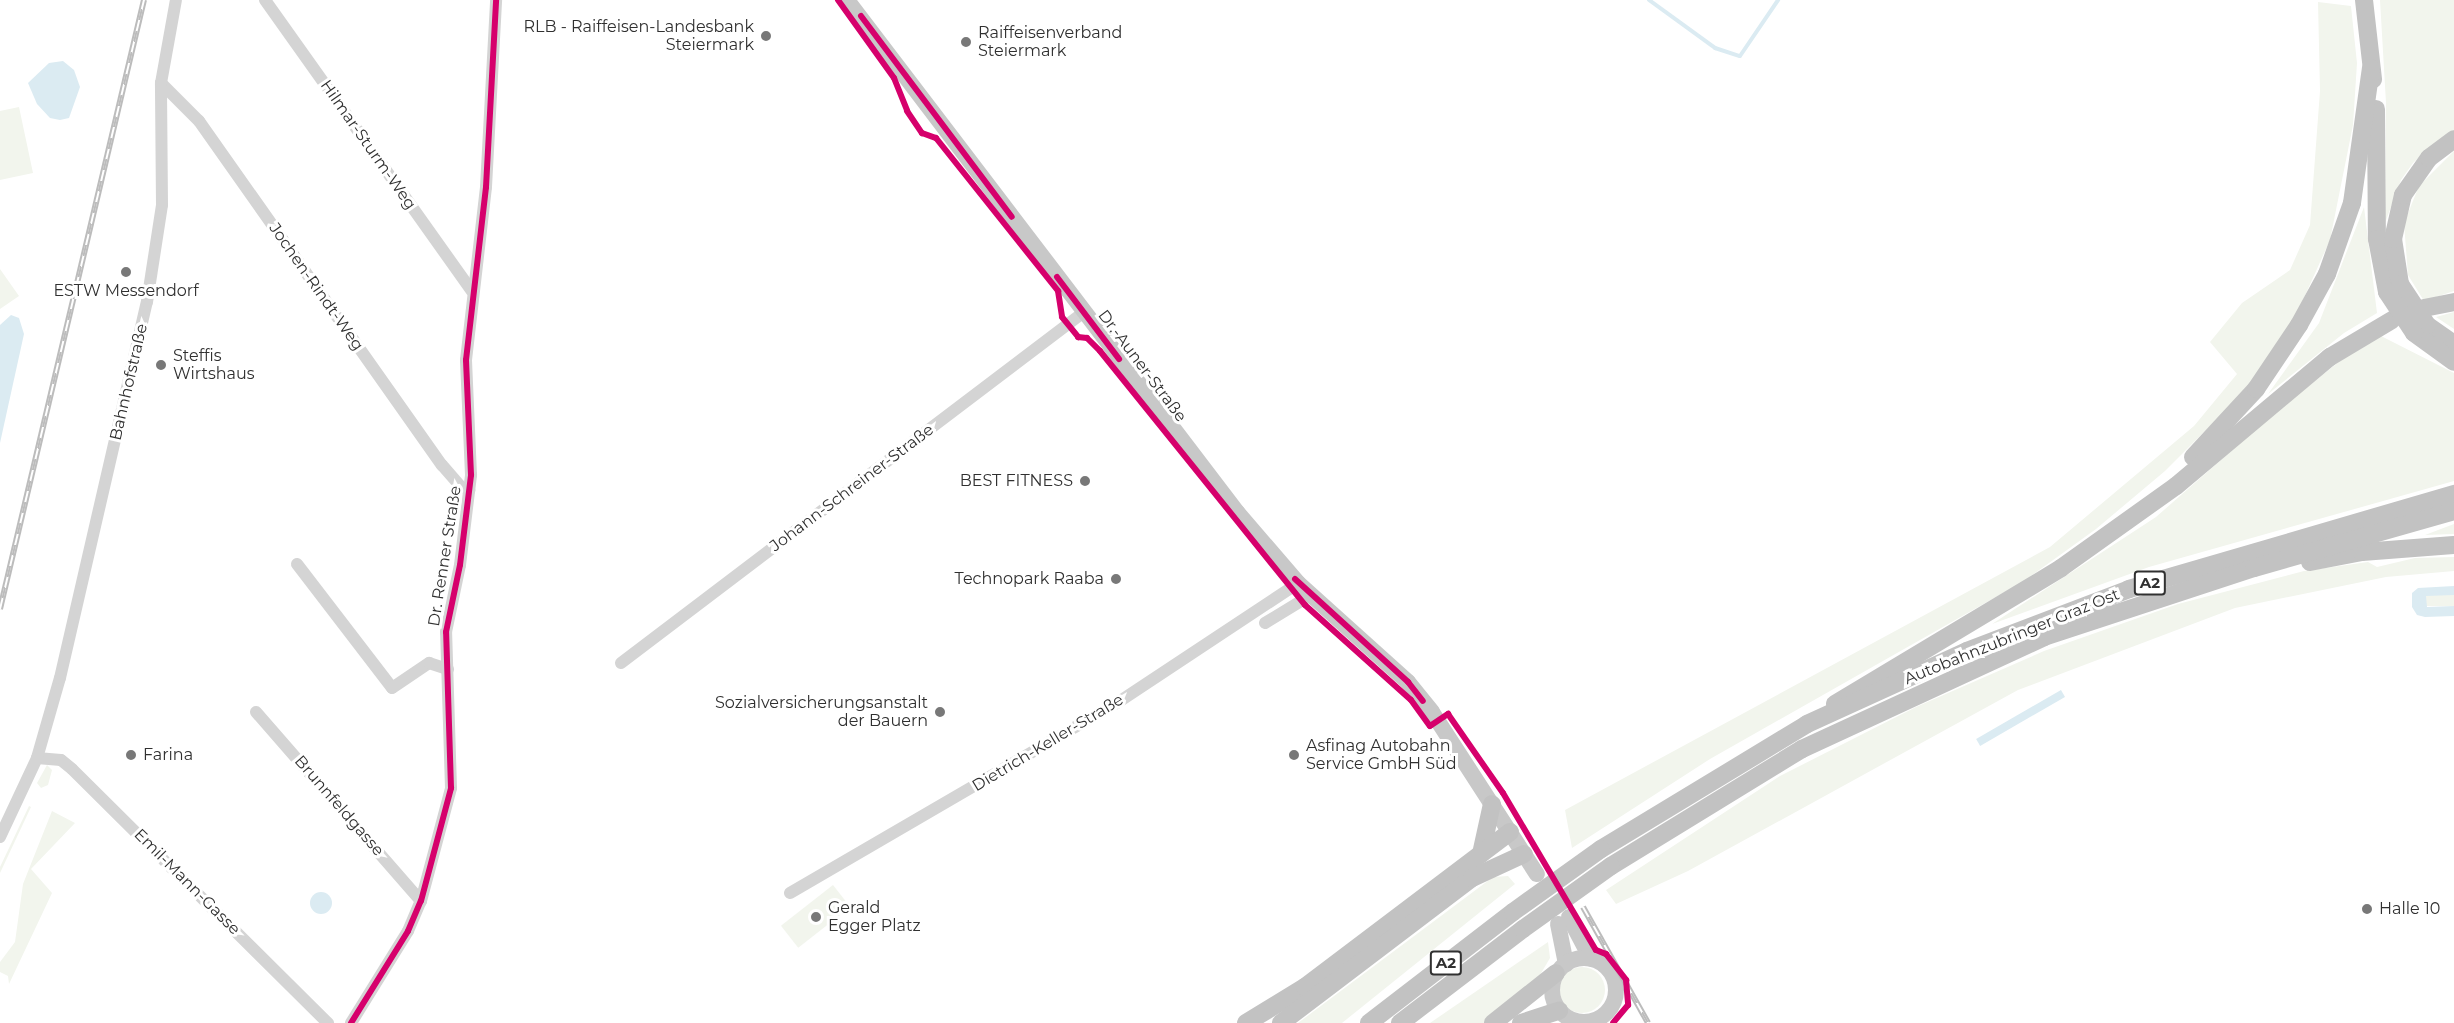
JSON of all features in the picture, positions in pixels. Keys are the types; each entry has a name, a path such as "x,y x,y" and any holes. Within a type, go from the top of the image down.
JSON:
{"highway":[{"path":"2364,0 2376,110 2377,239 2394,288 2454,362"},
{"path":"2147,504 2256,388 2299,326 2327,274 2352,203 2371,68"},
{"path":"2394,288 2393,239 2403,195 2429,158 2454,139"},
{"path":"2422,322 2454,302"},
{"path":"1807,724 1851,692 2061,568 2147,504 2176,486 2330,357 2392,320"},
{"path":"2422,322 2454,344"},
{"name":"Autobahnzubringer Graz Ost","path":"1369,1023 1513,912 1601,849 1807,724 1967,651 2129,589 2454,494"},
{"name":"Autobahnzubringer Graz Ost","path":"1400,1023 1523,928 1611,866 1802,749 1961,672 2117,610 2454,511"},
{"path":"2254,568 2454,545"},
{"path":"1481,854 1492,804"},
{"path":"1246,1023 1305,987 1510,832"},
{"path":"1281,1023 1472,878 1524,854"},
{"path":"1493,1023 1561,969"},
{"path":"1521,1023 1559,1011"}],"main road":[{"name":"Dr.-Auner-Straße","path":"847,0 1206,472 1298,583 1408,682 1462,755 1537,874"},
{"path":"1564,921 1591,959 1609,970 1616,987 1614,1003 1606,1014 1588,1022 1574,1020 1559,1011 1552,990 1561,969 1564,921"},
{"path":"1561,969 1591,959"}],"street":[{"name":"Bahnhofstraße","path":"0,837 37,758 82,591 147,302 162,205 161,83 176,0"},
{"name":"Hilmar-Sturm-Weg","path":"265,0 472,291"},
{"name":"Dr. Renner Straße","path":"351,1023 408,931 421,901 451,788 446,632 460,565 469,490 466,360 472,291 486,187 496,0"},
{"name":"Jochen-Rindt-Weg","path":"161,83 199,121 445,469 461,487 469,490"},
{"name":"Johann-Schreiner-Straße","path":"621,663 1084,312"},
{"path":"297,564 392,688 429,663 448,669"},
{"name":"Dietrich-Keller-Straße","path":"790,893 1108,708 1298,583"},
{"path":"1265,623 1311,595"},
{"name":"Brunnfeldgasse","path":"256,712 421,901"},
{"name":"Emil-Mann-Gasse","path":"37,758 61,760 72,769 328,1023"}],"shaded area":[{"path":"2380,0 2454,0 2454,132 2431,146 2413,163 2401,180 2385,223 2386,103"},
{"path":"2318,2 2351,6 2357,63 2353,125 2330,240 2294,320 2258,374 2165,471 2096,529 2024,581 1710,759 1572,848 1565,810 2050,547 2194,426 2237,374 2210,342 2242,303 2290,270 2310,225 2320,91"},
{"path":"63,61 74,70 80,87 69,118 60,120 50,118 37,104 28,83 49,63"},
{"path":"19,107 33,173 0,180 0,111"},
{"path":"2454,151 2454,291 2424,301 2408,275 2404,223 2419,186"},
{"path":"2364,207 2377,313 2344,333 2268,394 2319,323"},
{"path":"0,269 19,296 0,309"},
{"path":"2454,312 2454,329 2436,317"},
{"path":"11,315 19,318 24,334 0,443 0,325"},
{"path":"2381,336 2454,373 2454,481 2149,567 1992,624 2156,517 2270,417 2356,348"},
{"path":"2454,524 2454,534 2425,535"},
{"path":"2454,557 2454,571 2386,577 2235,608 2018,690 1688,871 1616,904 1606,890 1780,776 1916,707 2044,651 2178,604 2304,571 2368,562 2377,567 2415,558"},
{"path":"2454,586 2454,595 2426,596 2427,607 2454,606 2454,616 2417,615 2412,607 2412,593 2418,588"},
{"path":"2426,595 2454,595 2454,606 2426,606"},
{"path":"2061,690 2065,697 1980,746 1976,739"},
{"path":"47,765 52,770 48,785 41,788 37,783"},
{"path":"29,806 31,807 0,873 0,867"},
{"path":"52,811 75,823 31,869 52,893 9,984 8,976 0,972 0,962 15,942 23,884"},
{"path":"1508,876 1515,884 1342,1023 1298,1023 1493,877"},
{"name":"Gerald Egger Platz","path":"833,885 850,907 798,948 781,926"},
{"path":"321,892 329,895 332,903 329,911 321,914 313,911 310,903 313,895"},
{"path":"1548,942 1550,958 1540,975 1485,1023 1430,1023"},
{"path":"1582,967 1598,974 1605,990 1598,1006 1582,1013 1566,1006 1559,990 1566,974"}],"waterway":[{"path":"1649,0 1715,48 1740,56 1778,0"}],"railway":[{"path":"0,609 144,0"},
{"path":"1583,907 1648,1023"}],"cycle path":[{"path":"351,1023 408,931 421,901 451,788 446,632 460,565 471,475 466,360 486,187 496,0"},
{"path":"838,0 894,78 907,111 922,133 936,138 1058,291 1062,317 1078,337 1087,338 1100,351 1305,605 1411,700 1430,726 1448,714 1503,793 1596,950 1606,954 1626,980 1628,1005 1613,1023"},
{"path":"861,16 1012,217"},
{"path":"1057,277 1119,359"},
{"path":"1295,579 1408,682 1423,701"}],"place":[{"name":"RLB - Raiffeisen-Landesbank Steiermark","path":"766,36"},
{"name":"Raiffeisenverband Steiermark","path":"966,42"},
{"name":"ESTW Messendorf","path":"126,272"},
{"name":"Steffis Wirtshaus","path":"161,365"},
{"name":"BEST FITNESS","path":"1085,481"},
{"name":"Technopark Raaba","path":"1116,579"},
{"name":"Sozialversicherungsanstalt der Bauern","path":"940,712"},
{"name":"Farina","path":"131,755"},
{"name":"Asfinag Autobahn Service GmbH Süd","path":"1294,755"},
{"name":"Halle 10","path":"2367,909"},
{"name":"Gerald Egger Platz","path":"816,917"}]}
